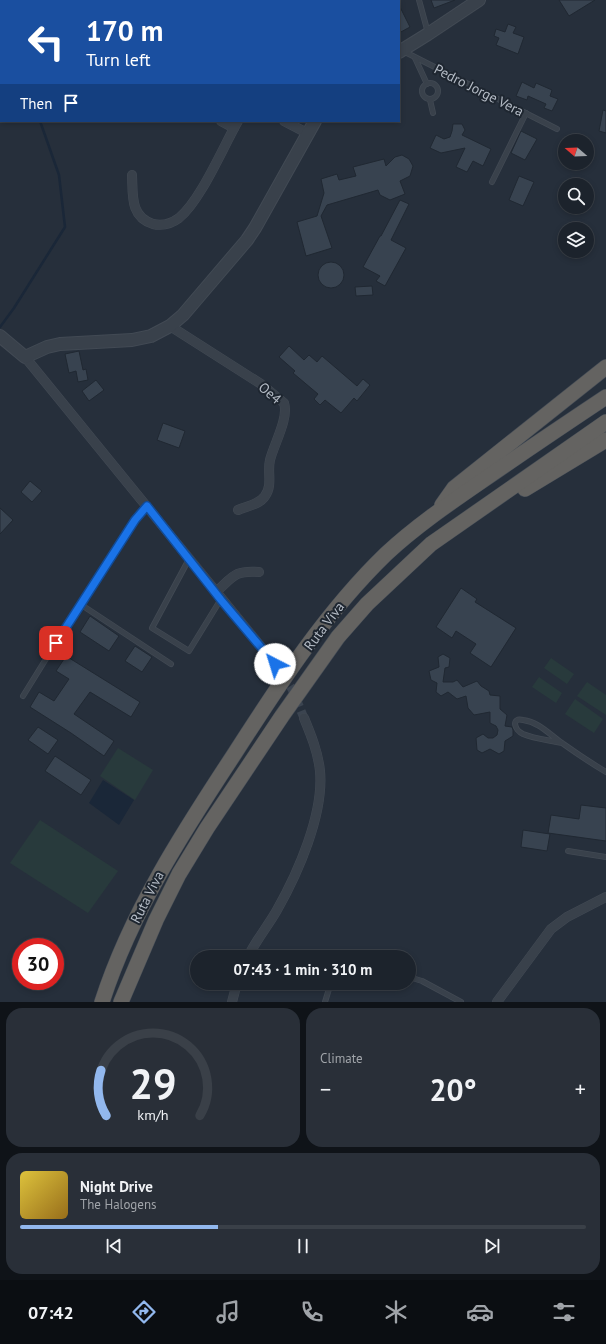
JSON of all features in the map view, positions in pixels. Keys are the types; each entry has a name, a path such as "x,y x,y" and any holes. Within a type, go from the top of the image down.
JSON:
{"highway":[{"path":"438,511 454,488 606,367"},
{"name":"Ruta Viva","path":"102,1002 108,983 137,916 164,865 271,697 351,590 387,554 438,511 606,397"},
{"name":"Ruta Viva","path":"121,1002 156,920 179,874 207,828 282,716 338,637 367,604 431,544 606,422"},
{"path":"399,575 436,551 503,502 606,440"}],"street":[{"path":"400,51 479,0"},
{"path":"132,175 134,204 136,212 141,218 159,225 170,223 179,218 191,205 236,125 224,122"},
{"path":"286,122 307,133"},
{"path":"25,357 47,347 60,344 132,340 151,336 170,326 183,315 247,240 314,122"},
{"name":"Oe4","path":"170,326 261,384 284,403 286,414 269,461 268,474 270,485 267,494 262,501 238,510"},
{"path":"0,336 25,357 275,664"},
{"path":"219,596 238,573 259,572"},
{"path":"252,950 289,889 303,854 316,812 320,772 316,750 304,718"},
{"path":"497,1002 551,929 566,917 606,897"},
{"path":"232,1002 235,990"}],"lane":[{"path":"418,0 428,34"},
{"name":"Pedro Jorge Vera","path":"400,51 557,129"},
{"path":"415,58 427,84"},
{"path":"430,100 436,97 438,90 434,84 427,84 422,89 424,96 430,100 433,113"},
{"path":"492,182 526,113"},
{"path":"23,696 80,604 135,520 147,506"},
{"path":"189,559 152,628 189,651 219,596"},
{"path":"80,604 171,664"},
{"path":"562,743 532,738 517,731 515,724 520,719 530,721 606,772"},
{"path":"568,851 606,857"},
{"path":"416,979 461,1002"},
{"path":"325,1002 330,990"}],"shaded area":[{"path":"551,658 574,674 567,684 544,668"},
{"path":"539,677 562,693 556,703 532,687"},
{"path":"587,682 606,695 606,715 577,696"},
{"path":"575,699 603,719 594,733 565,714"},
{"path":"118,748 153,770 135,800 100,776"},
{"path":"40,820 118,871 88,913 10,863"}],"water":[{"path":"103,780 134,800 119,825 89,803"}],"building":[{"path":"431,0 455,0 434,8"},
{"path":"559,0 595,0 569,16"},
{"path":"400,7 410,27 400,32"},
{"path":"508,24 516,27 513,33 524,37 518,54 496,45 499,38 494,36 496,29 505,32"},
{"path":"522,82 534,88 536,83 552,90 550,96 558,99 552,111 544,108 546,104 528,96 527,100 516,96"},
{"path":"603,110 606,111 606,133 599,131"},
{"path":"453,124 462,124 465,130 462,135 491,149 483,166 473,161 467,172 456,167 465,148 441,153 430,148 436,135 444,139 450,137"},
{"path":"521,131 537,139 525,160 511,153"},
{"path":"402,155 409,159 413,166 410,176 400,181 405,194 390,200 380,195 378,190 327,205 321,216 332,248 306,256 297,222 317,216 324,193 321,179 337,174 339,180 356,176 353,167 384,159 386,166 395,157"},
{"path":"519,176 534,182 523,206 509,200"},
{"path":"400,200 409,204 391,240 406,248 385,286 376,281 380,276 363,267"},
{"path":"331,262 340,266 344,275 340,284 331,288 322,284 318,275 322,266"},
{"path":"372,286 373,295 356,296 355,287"},
{"path":"289,346 304,360 309,355 317,362 322,356 357,386 363,379 370,385 357,401 354,398 341,413 325,400 320,405 314,399 318,394 293,373 295,371 279,357"},
{"path":"79,351 83,370 86,369 88,380 78,382 76,371 69,373 65,354"},
{"path":"96,380 104,390 89,401 82,391"},
{"path":"163,423 185,431 179,448 157,440"},
{"path":"30,481 42,491 32,502 21,492"},
{"path":"0,508 13,520 0,534"},
{"path":"461,588 477,599 475,602 516,628 491,667 470,653 476,644 456,631 452,638 436,627"},
{"path":"90,616 119,636 109,651 80,632"},
{"path":"135,646 152,657 142,672 125,661"},
{"path":"443,654 450,658 449,667 445,668 443,682 453,682 457,680 463,687 477,681 481,686 489,691 490,695 500,696 500,709 507,715 505,726 512,727 513,736 505,741 504,751 499,754 490,749 482,753 477,750 476,738 483,734 488,738 493,738 497,735 498,730 496,726 490,723 490,712 474,715 468,708 466,696 457,699 448,692 441,696 436,692 437,683 431,680 429,671 439,667 438,657"},
{"path":"66,656 140,702 131,717 90,692 74,714 114,741 104,756 30,707 39,692 54,701 69,679 56,671"},
{"path":"38,727 58,740 48,754 28,740"},
{"path":"55,756 91,780 81,795 45,771"},
{"path":"581,805 606,808 606,841 548,833 551,815 579,819"},
{"path":"523,830 550,834 547,851 521,847"}],"waterway":[{"path":"0,327 14,308 65,227 59,175 40,122"}],"tunnel":[{"path":"275,664 292,689 304,718"}],"route":[{"path":"56,643 135,520 147,506 221,600 275,664"}]}
